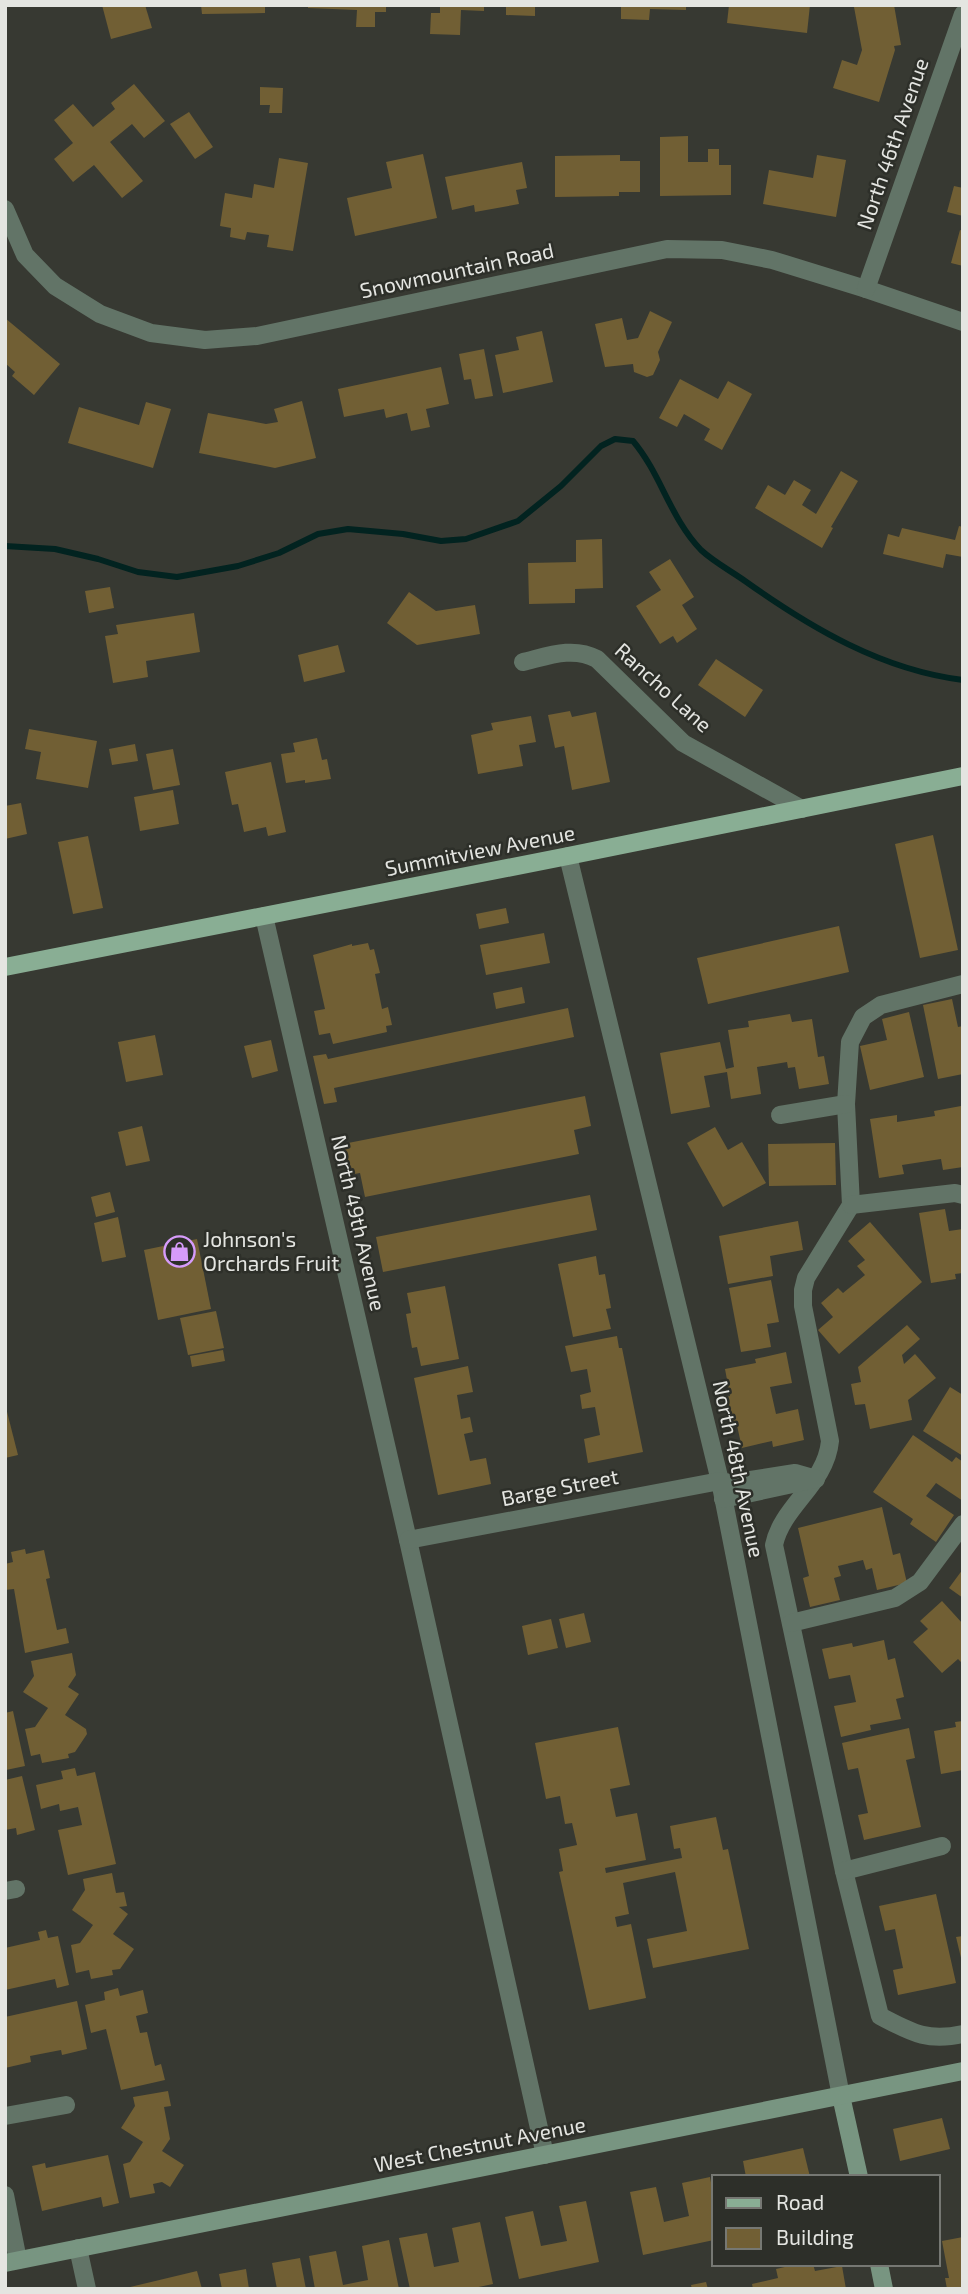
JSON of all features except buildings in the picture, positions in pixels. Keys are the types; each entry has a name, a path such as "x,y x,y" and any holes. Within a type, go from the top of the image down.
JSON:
{"main road":[{"name":"Summitview Avenue","path":"5,967 963,776"}],"street":[{"name":"North 46th Avenue","path":"866,289 963,14"},
{"name":"Snowmountain Road","path":"5,209 25,255 55,286 100,314 150,332 205,340 257,336 667,249 722,250 772,260 963,322"},
{"name":"Rancho Lane","path":"523,663 563,653 584,652 597,659 683,743 802,809"},
{"name":"North 48th Avenue","path":"568,856 720,1481 841,2096"},
{"name":"North 49th Avenue","path":"264,916 408,1540 545,2155"},
{"path":"963,984 881,1005 863,1017 850,1042 846,1104 851,1205 806,1278 803,1290 803,1306 830,1441 829,1457 784,1521 774,1545 844,1871 880,2016 917,2035 946,2037 963,2034"},
{"path":"780,1115 846,1104"},
{"path":"851,1205 955,1193 963,1195"},
{"name":"Barge Street","path":"408,1540 720,1481 731,1483 795,1473 816,1479"},
{"path":"723,1499 816,1479"},
{"path":"791,1623 895,1598 920,1582 963,1524"},
{"path":"844,1871 942,1846"},
{"name":"West Chestnut Avenue","path":"12,2261 963,2071"},
{"path":"841,2096 859,2175"},
{"path":"5,2116 66,2105"},
{"path":"5,2195 12,2261"},
{"path":"78,2248 87,2289"},
{"path":"879,2266 884,2289"}],"waterway":[{"path":"5,546 55,549 138,572 177,577 238,566 279,553 318,534 348,529 441,541 466,539 518,521 561,486 601,446 615,439 633,441 651,467 681,524 701,550 711,558 796,615 848,644 904,667 963,680"}],"place":[{"name":"Johnson's Orchards Fruit","path":"180,1252"}]}
